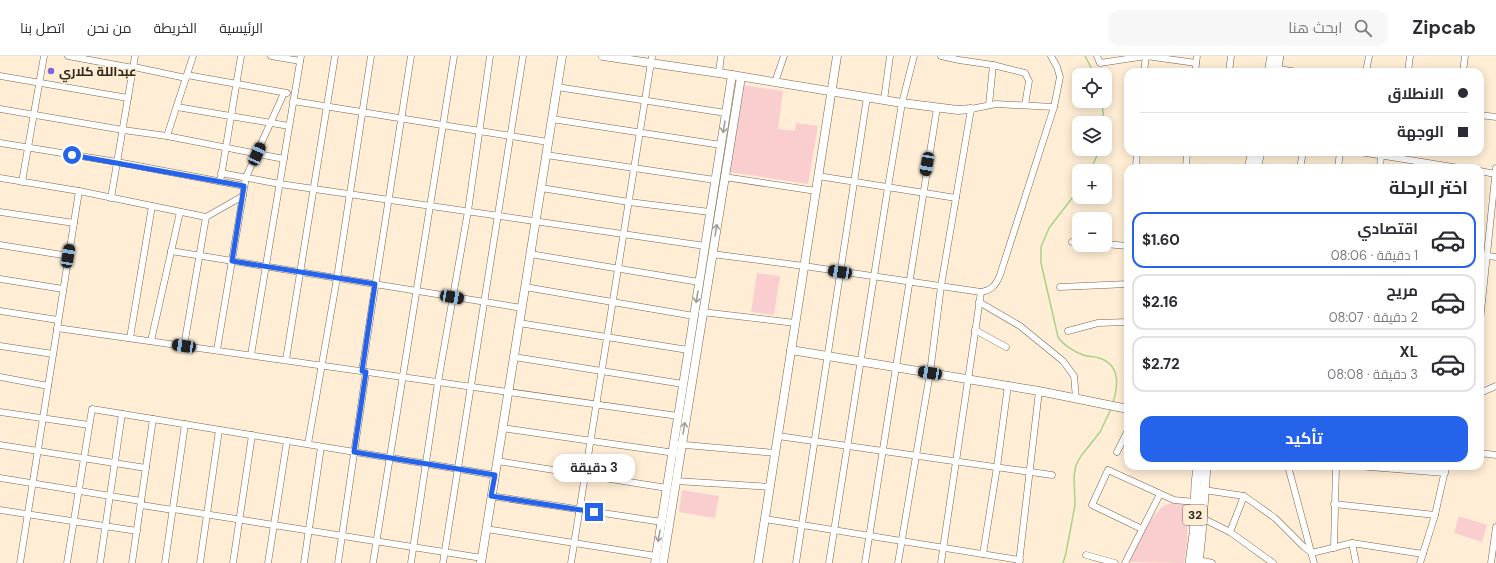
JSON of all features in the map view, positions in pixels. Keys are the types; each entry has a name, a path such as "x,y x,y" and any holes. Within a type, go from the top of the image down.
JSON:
{"main road":[{"path":"1272,56 1273,68"},
{"path":"1274,68 1279,56"},
{"name":"32","path":"1196,562 1194,534 1198,470"},
{"name":"32","path":"1196,562 1202,518 1206,470"}],"street":[{"path":"22,182 44,56"},
{"path":"68,56 284,93 294,98 327,106 548,142"},
{"path":"111,198 136,56"},
{"path":"168,136 193,56"},
{"path":"220,181 240,56"},
{"path":"251,355 300,58 271,56"},
{"path":"286,360 335,56"},
{"path":"308,444 337,278 371,56"},
{"path":"338,563 354,452 375,284 411,56"},
{"path":"373,563 454,56"},
{"path":"411,563 438,382 468,212 490,56"},
{"path":"443,563 524,56"},
{"path":"0,478 110,496 173,510 207,514 445,552 483,561 491,496 562,56"},
{"path":"603,56 652,60 718,73 937,108 958,110 989,105 1054,107"},
{"path":"718,73 721,56"},
{"path":"775,82 784,56"},
{"path":"758,563 837,56"},
{"path":"884,100 890,56"},
{"path":"830,563 888,187 902,103 914,56"},
{"path":"942,56 1019,70 1027,75 1029,84 1025,105"},
{"path":"712,254 981,292 994,286 1000,275 1054,107 1060,78 1057,67 1051,56"},
{"path":"1097,56 1100,63 1146,56 1196,63"},
{"path":"1108,62 1111,56"},
{"path":"1144,68 1146,56"},
{"path":"1195,68 1197,56"},
{"path":"1229,68 1231,56"},
{"path":"1367,68 1369,56"},
{"path":"1408,68 1410,56"},
{"path":"1464,68 1465,56"},
{"path":"571,563 652,60"},
{"path":"989,105 994,65"},
{"path":"678,445 678,416 684,401 683,384 688,350 732,75"},
{"path":"0,76 128,98"},
{"path":"486,529 575,543 655,560 667,488 678,445 684,401 702,312 741,76"},
{"path":"557,87 726,113"},
{"path":"217,350 246,177 284,93"},
{"path":"796,563 867,97"},
{"path":"177,107 289,126"},
{"path":"865,563 922,192 937,108"},
{"path":"0,109 123,130 168,136 284,159"},
{"path":"898,563 930,373 941,286 971,109"},
{"path":"1484,115 1496,117"},
{"path":"552,119 721,145"},
{"path":"0,143 117,162 244,186"},
{"path":"546,156 715,180"},
{"path":"1380,164 1381,156 1417,164"},
{"path":"1484,171 1496,171 1488,256 1484,281"},
{"path":"221,173 280,184 705,246"},
{"path":"221,173 244,186"},
{"path":"818,176 956,198"},
{"path":"220,181 246,177"},
{"path":"724,177 816,191"},
{"path":"0,178 206,217 243,196"},
{"path":"541,188 629,202 710,212"},
{"path":"20,563 79,192"},
{"path":"130,338 152,206"},
{"path":"0,212 74,223"},
{"path":"151,341 180,212"},
{"path":"184,346 206,217"},
{"path":"0,245 68,256"},
{"path":"1112,245 1124,246"},
{"path":"171,251 522,308"},
{"path":"530,254 699,282"},
{"path":"1484,256 1496,257"},
{"path":"0,279 63,289"},
{"path":"1060,287 1124,284"},
{"path":"525,287 694,316"},
{"path":"941,563 981,292"},
{"path":"979,302 1020,326 1063,361 1074,376 1076,398"},
{"path":"0,311 58,320"},
{"path":"702,312 795,323"},
{"path":"1068,331 1098,323 1124,322"},
{"path":"519,323 688,350"},
{"path":"57,328 678,416"},
{"path":"975,330 1006,347"},
{"path":"0,346 53,354"},
{"path":"791,350 1039,390 1124,408"},
{"path":"514,357 683,384"},
{"path":"0,377 48,386"},
{"path":"983,554 1008,385"},
{"path":"1484,391 1496,386"},
{"path":"765,518 983,554 1019,562 1039,390"},
{"path":"67,563 92,409 495,475"},
{"path":"0,412 89,425"},
{"path":"100,563 122,414"},
{"path":"132,563 153,419"},
{"path":"165,563 185,424"},
{"path":"502,428 676,454"},
{"path":"200,563 219,430"},
{"path":"233,563 252,435"},
{"path":"778,436 1052,475"},
{"path":"1117,452 1124,438"},
{"path":"268,563 287,441"},
{"path":"0,445 146,468"},
{"path":"678,445 776,453"},
{"path":"304,563 321,447"},
{"path":"663,563 676,481 676,454"},
{"path":"1484,454 1496,455"},
{"path":"497,461 667,488"},
{"path":"1142,529 1092,505 1108,470 1174,500 1195,502"},
{"path":"1289,470 1314,563"},
{"path":"1334,548 1336,470"},
{"path":"1420,563 1435,515 1446,470"},
{"path":"676,481 770,487"},
{"path":"1204,490 1244,496 1275,518 1312,553 1352,543 1423,554"},
{"path":"1125,563 1160,494"},
{"path":"491,496 662,522"},
{"path":"1230,532 1244,496"},
{"path":"1334,504 1435,515"},
{"path":"0,510 137,531"},
{"path":"1202,518 1230,532 1270,562"},
{"path":"1491,563 1496,527"},
{"path":"1352,543 1356,563"},
{"path":"1086,555 1115,563"},
{"path":"1196,562 1212,563"}],"shaded area":[{"path":"743,85 783,91 778,129 795,131 796,123 818,126 808,184 729,172"},
{"path":"757,273 780,276 774,315 751,312"},
{"path":"682,490 719,496 715,518 679,512"},
{"path":"1171,503 1188,503 1187,543 1184,563 1129,562 1145,530 1161,508"},
{"path":"1459,516 1487,525 1482,542 1454,533"}],"waterway":[{"path":"1085,56 1091,68"},
{"path":"1103,108 1103,116"},
{"path":"1093,164 1097,156"},
{"path":"1072,198 1049,228 1041,247 1041,263 1058,337 1076,352 1085,356 1099,358 1106,361 1111,366 1117,383 1113,403"},
{"path":"1063,563 1075,505 1074,476 1076,465 1081,456 1100,432 1111,409"}],"place":[{"name":"عبداللة كلاري","path":"51,71"}],"route":[{"path":"72,155 244,186 232,261 375,284 362,371 366,372 354,452 495,475 491,496 594,512"}]}
